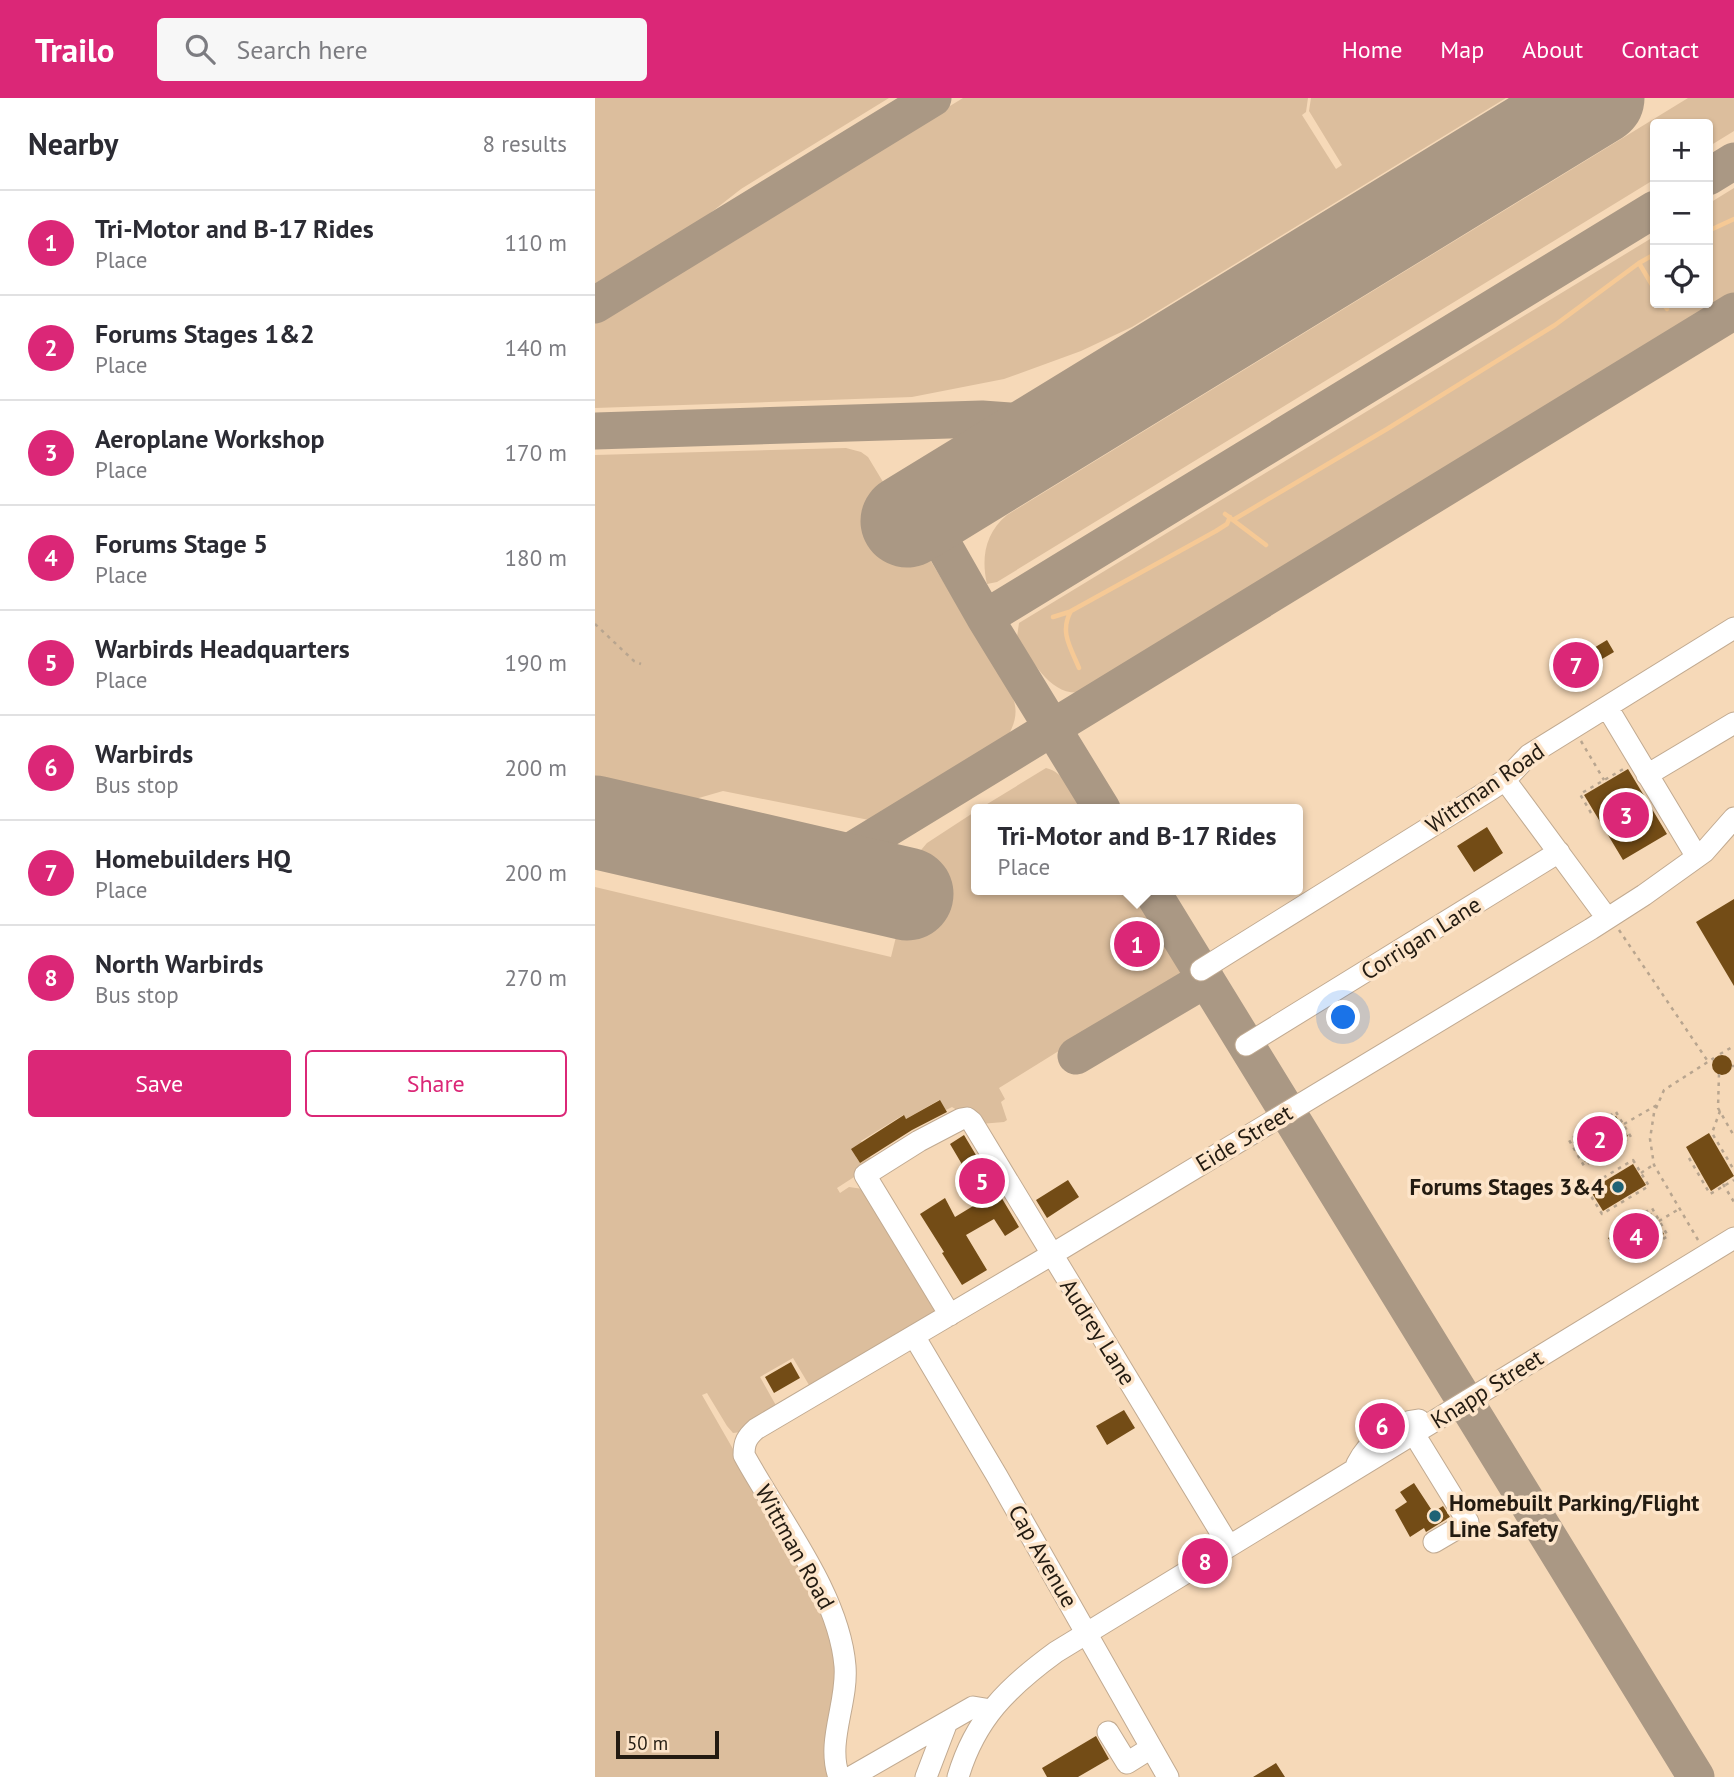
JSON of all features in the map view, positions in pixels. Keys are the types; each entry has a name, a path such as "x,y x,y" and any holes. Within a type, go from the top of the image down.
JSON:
{"lane":[{"name":"Wittman Road","path":"1201,970 1505,780 1529,755 1734,628"},
{"path":"1607,707 1697,857"},
{"path":"1643,768 1734,723"},
{"path":"1505,780 1607,918"},
{"name":"Eide Street","path":"744,1443 756,1429 1051,1255 1644,895 1704,852 1734,818"},
{"name":"Corrigan Lane","path":"1246,1045 1559,852"},
{"name":"Audrey Lane","path":"950,1315 865,1175 919,1141 964,1118 972,1122 1229,1546"},
{"name":"Knapp Street","path":"958,1777 977,1730 991,1710 1024,1676 1086,1632 1734,1238"},
{"name":"Cap Avenue","path":"915,1336 1168,1777"},
{"path":"1354,1471 1364,1452 1375,1440 1407,1422 1439,1419"},
{"path":"1414,1434 1468,1522 1434,1542"},
{"name":"Wittman Road","path":"744,1443 744,1455 822,1590 840,1636 845,1667 843,1700 834,1754 839,1777"},
{"path":"851,1777 973,1707 991,1710"},
{"path":"926,1777 947,1722"},
{"path":"1108,1732 1127,1763 1151,1748"}],"path":[{"path":"595,624 634,661 641,664"},
{"path":"1573,728 1604,780"},
{"path":"1591,813 1580,794 1604,780 1643,768"},
{"path":"1607,918 1615,923 1708,1062"},
{"path":"1720,1054 1734,1046"},
{"path":"1707,1255 1654,1165 1650,1139 1657,1105 1664,1090 1714,1058"},
{"path":"1719,1074 1720,1111 1711,1133 1734,1170"},
{"path":"1624,1124 1657,1105"},
{"path":"1616,1111 1624,1124 1631,1137 1584,1166 1569,1140 1616,1111"},
{"path":"1720,1111 1734,1136"},
{"path":"1689,1158 1710,1194 1734,1181"},
{"path":"1633,1160 1641,1173 1649,1186 1602,1214 1586,1188 1633,1160"},
{"path":"1641,1173 1654,1165"},
{"path":"1724,1185 1734,1202"},
{"path":"1616,1230 1652,1208 1668,1236 1645,1250"},
{"path":"1659,1221 1679,1209"}],"shaded area":[{"path":"595,98 1734,98 1734,1777 595,1777"},
{"path":"595,98 889,98 741,189 704,218 595,285"},
{"path":"963,98 1308,98 1306,112 1302,115 1336,169 1342,165 1309,111 1311,98 1506,98 1132,327 1081,351 1004,379 912,397 595,408 595,323"},
{"path":"1688,98 1734,98 1734,131 1713,144 1713,119 1654,119"},
{"path":"1650,121 1650,182 997,582 987,584 986,546 994,530 1007,515"},
{"path":"1734,188 1734,298 1097,687 1083,692 1058,688 1031,660 1017,637 1019,623 1650,239 1650,308 1713,308 1713,201"},
{"path":"846,448 868,457 1011,694 1015,707 1014,721 1002,745 891,813 869,820 723,791 671,806 595,789 595,455"},
{"path":"1046,768 1064,779 1082,804 987,804"},
{"path":"971,814 971,895 1139,895 1186,972 999,1088 1005,1099 1001,1102 1007,1120 1004,1122 980,1124 952,1107 946,1110 939,1100 906,1119 903,1115 861,1141 866,1150 856,1157 860,1163 870,1157 873,1162 837,1188 840,1193 849,1187 863,1189 938,1303 937,1315 812,1390 793,1358 760,1377 778,1409 741,1432 733,1433 707,1393 702,1395 815,1592 827,1621 837,1672 828,1750 828,1777 595,1777 595,887 891,957 916,856 927,843"}],"building":[{"path":"1607,640 1614,652 1585,669 1587,674 1562,688 1552,670 1559,665 1555,659 1574,648 1576,652 1584,648 1587,652"},
{"path":"1628,769 1667,834 1623,860 1584,795"},
{"path":"1487,827 1503,853 1474,872 1457,846"},
{"path":"1734,899 1734,986 1696,922"},
{"path":"1718,1055 1726,1055 1732,1065 1726,1075 1718,1075 1712,1069 1712,1061"},
{"path":"940,1100 947,1112 912,1130 860,1163 851,1149 904,1115 906,1119"},
{"path":"1616,1116 1628,1136 1585,1162 1573,1142"},
{"path":"1709,1133 1734,1176 1711,1191 1686,1147"},
{"path":"964,1135 1019,1227 1005,1236 994,1219 966,1235 987,1270 962,1285 920,1214 945,1198 955,1217 983,1200 950,1144"},
{"name":"Forums Stages 3&4","path":"1633,1164 1646,1185 1603,1211 1590,1190"},
{"path":"1068,1180 1079,1197 1047,1218 1036,1200"},
{"path":"1651,1213 1664,1234 1621,1259 1608,1238"},
{"path":"791,1362 800,1378 774,1393 765,1377"},
{"path":"1124,1410 1135,1428 1107,1445 1096,1426"},
{"path":"1414,1483 1433,1512 1443,1506 1450,1517 1426,1532 1424,1528 1410,1537 1395,1510 1407,1502 1400,1492"},
{"path":"1096,1736 1109,1759 1078,1777 1047,1777 1042,1768"},
{"path":"1276,1763 1285,1777 1253,1777"}],"waterway":[{"path":"1713,229 1734,219"},
{"path":"1233,520 1555,325 1650,257"},
{"path":"1639,263 1650,282"},
{"path":"1225,514 1266,545"},
{"path":"1079,668 1066,633 1071,611 1216,531 1227,524 1230,517"},
{"path":"1053,617 1069,612"}],"taxiway":[{"path":"595,305 933,98"},
{"path":"1713,174 1734,161"},
{"path":"985,618 1650,212"},
{"path":"788,867 819,868 854,849 1734,311"},
{"path":"595,431 982,419 1064,425"},
{"path":"924,511 985,618 1099,804"},
{"path":"1154,895 1696,1777"},
{"path":"1076,1056 1206,979"}],"runway":[{"path":"907,521 1598,98"},
{"path":"595,822 907,894"}],"place":[{"name":"Homebuilders HQ","path":"1576,665"},
{"name":"Aeroplane Workshop","path":"1626,815"},
{"name":"Tri-Motor and B-17 Rides","path":"1137,944"},
{"name":"Forums Stages 1&2","path":"1600,1139"},
{"name":"Warbirds Headquarters","path":"982,1181"},
{"name":"Forums Stages 3&4","path":"1618,1187"},
{"name":"Forums Stage 5","path":"1636,1236"},
{"name":"Warbirds","path":"1382,1426"},
{"name":"Homebuilt Parking/Flight Line Safety","path":"1435,1516"},
{"name":"North Warbirds","path":"1205,1561"}]}
